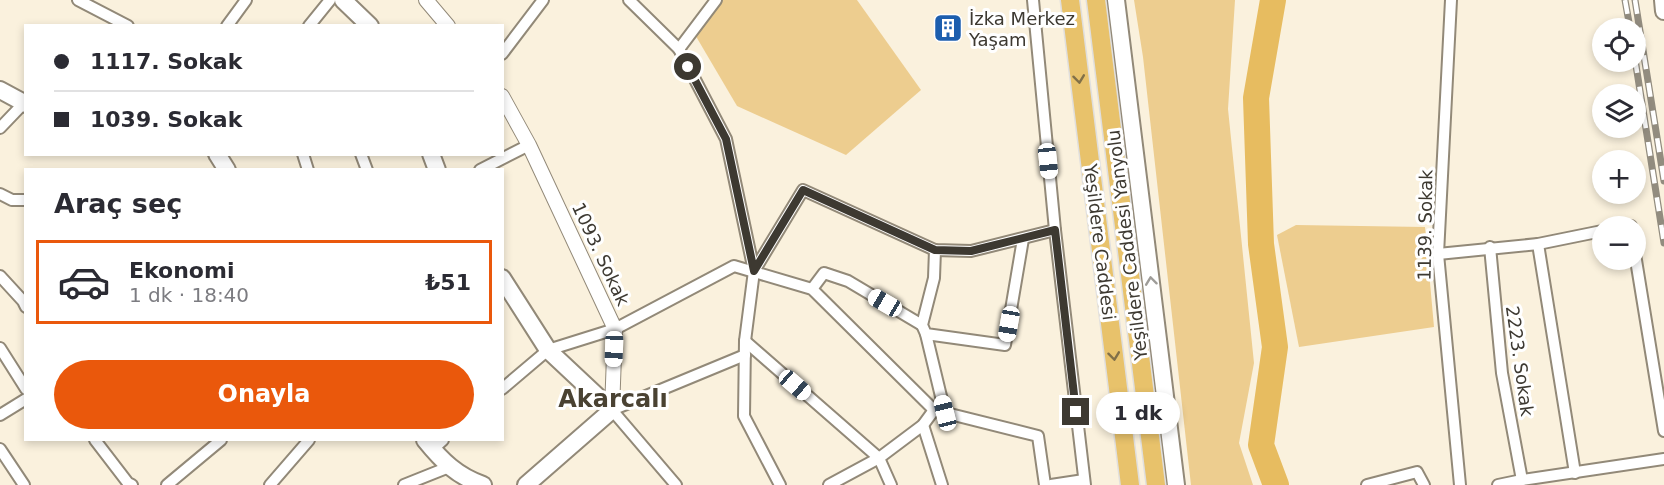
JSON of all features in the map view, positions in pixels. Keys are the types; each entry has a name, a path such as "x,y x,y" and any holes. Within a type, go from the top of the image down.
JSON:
{"highway":[{"name":"Yeşildere Caddesi","path":"1070,0 1130,485"},
{"name":"Yeşildere Caddesi","path":"1096,0 1156,485"}],"main road":[{"path":"343,0 368,24"},
{"name":"Yeşildere Caddesi Yanyolu","path":"1116,0 1176,485"},
{"path":"1662,0 1664,11"},
{"path":"0,90 24,104"},
{"path":"508,299 549,350 612,410 526,485"},
{"path":"434,442 449,467 465,482 483,485"}],"street":[{"path":"78,0 124,24"},
{"path":"228,24 246,0"},
{"path":"311,24 330,0"},
{"path":"426,0 446,24"},
{"path":"504,51 543,0"},
{"path":"629,0 679,49 726,139 754,271 745,341 744,416 780,485"},
{"path":"679,49 716,0"},
{"path":"1033,0 1055,230 1084,483 1051,485"},
{"name":"1139. Sokak","path":"1451,0 1438,254 1460,485"},
{"name":"1093. Sokak","path":"504,100 529,145 615,329 612,410"},
{"path":"0,128 24,104"},
{"path":"484,168 529,145"},
{"path":"754,271 803,190 935,250 971,251 1055,230"},
{"path":"0,194 12,200 24,200"},
{"path":"1438,254 1538,244 1592,233"},
{"path":"812,289 824,273 848,281 924,329 1005,345 1023,239"},
{"path":"1538,244 1575,473"},
{"name":"2223. Sokak","path":"1490,247 1502,373 1528,481"},
{"path":"935,250 934,278 924,329 945,413"},
{"path":"504,387 549,350 615,329 734,266 812,289 934,410 1038,436 1045,485"},
{"path":"1638,270 1664,431"},
{"path":"0,276 24,303"},
{"path":"745,341 879,458 891,485"},
{"path":"0,348 24,386"},
{"path":"675,485 612,410 745,355"},
{"path":"0,415 24,400"},
{"path":"829,485 879,458 923,425 934,410"},
{"path":"923,425 942,485"},
{"path":"96,441 128,483 132,485"},
{"path":"168,485 220,441"},
{"path":"270,485 308,441"},
{"path":"0,449 24,485"},
{"path":"1498,485 1664,459"},
{"path":"404,485 449,467"},
{"path":"1366,485 1417,472 1424,485"}],"shaded area":[{"path":"723,0 857,0 921,90 846,155 737,106 694,33"},
{"path":"1134,0 1235,0 1228,109 1254,363 1239,443 1253,485 1191,485 1143,57"},
{"path":"1296,225 1425,227 1434,327 1299,347 1277,235"}],"waterway":[{"path":"1273,0 1256,98 1261,244 1275,347 1261,445 1276,485"}],"railway":[{"path":"1625,0 1628,18"},
{"path":"1635,0 1664,181"},
{"path":"1637,72 1664,243"}],"place":[{"name":"İzka Merkez Yaşam","path":"948,28"}],"district":[{"name":"Akarcalı","path":"613,399"}],"route":[{"path":"688,67 726,139 754,271 803,190 935,250 971,251 1055,230 1076,412"}]}
